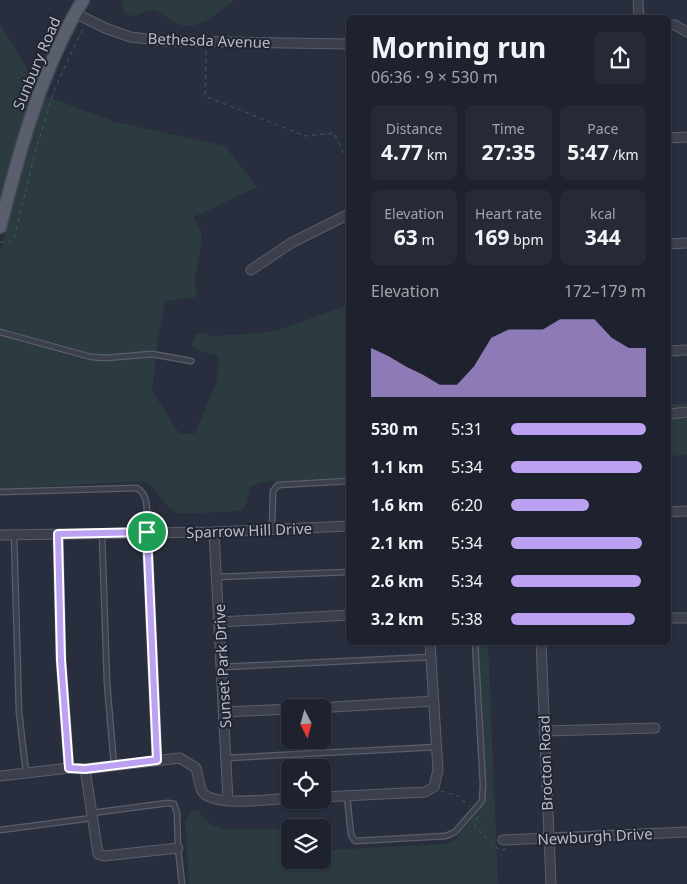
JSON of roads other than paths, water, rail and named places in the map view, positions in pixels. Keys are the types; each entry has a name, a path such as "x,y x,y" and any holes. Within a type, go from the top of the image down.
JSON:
{"main road":[{"name":"Sunbury Road","path":"0,227 34,105 50,65 83,0"}],"street":[{"path":"638,0 639,15"},
{"name":"Bethesda Avenue","path":"75,13 130,37 166,41 346,44"},
{"path":"671,25 675,25 687,32"},
{"path":"671,138 687,137"},
{"path":"251,270 291,244 346,216"},
{"path":"671,244 687,243"},
{"path":"671,351 687,350"},
{"path":"671,414 687,412"},
{"path":"671,512 687,511"},
{"name":"Sparrow Hill Drive","path":"0,535 214,532 346,526"},
{"path":"147,532 157,760"},
{"name":"Sunset Park Drive","path":"214,532 228,801"},
{"path":"58,534 61,660 69,768"},
{"path":"220,622 346,615"},
{"path":"671,618 687,618"},
{"path":"331,797 426,792 434,787 438,770 430,645"},
{"name":"Brocton Road","path":"541,645 551,884"},
{"path":"331,707 434,702"},
{"path":"224,712 281,709"},
{"path":"544,731 655,728"},
{"path":"0,776 180,758 196,768 202,792 209,798 228,801 281,798"},
{"path":"85,769 98,854 104,856 178,848"},
{"name":"Newburgh Drive","path":"503,840 687,832"}],"lane":[{"path":"0,332 91,357 105,358 152,354 191,362"},
{"path":"272,529 273,491 278,485 346,480"},
{"path":"0,492 138,488 146,496 147,532"},
{"path":"102,533 106,683 114,765"},
{"path":"14,534 19,712 26,773"},
{"path":"217,577 346,572"},
{"path":"347,796 351,835 355,841 446,836 455,832 482,801 483,785 475,645"},
{"path":"222,667 431,657"},
{"path":"226,758 437,747"},
{"path":"0,830 168,803 174,804 177,813 182,884"}]}
